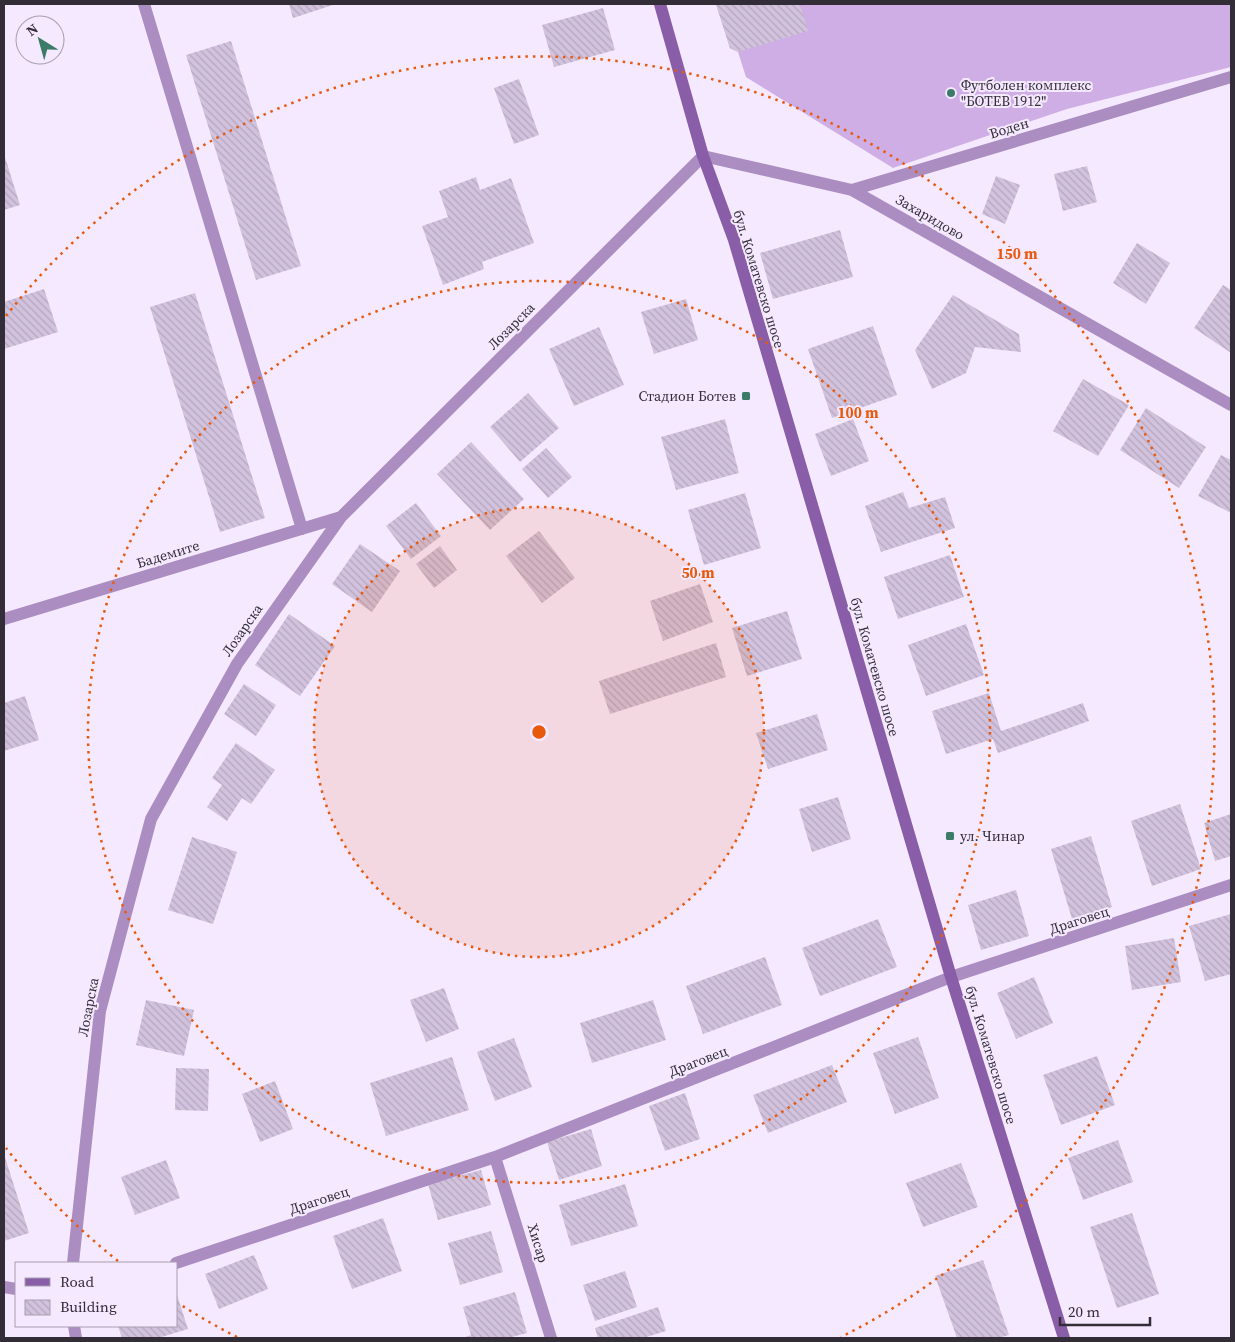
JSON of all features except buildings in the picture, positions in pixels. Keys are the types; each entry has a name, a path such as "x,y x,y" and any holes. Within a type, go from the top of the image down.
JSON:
{"main road":[{"name":"бул. Коматевско шосе","path":"660,4 703,156 734,240 951,977 1064,1338"}],"street":[{"path":"144,4 302,529"},
{"name":"Воден","path":"852,190 1231,77"},
{"name":"Захаридово","path":"703,156 852,190 1231,405"},
{"name":"Лозарска","path":"73,1262 100,1011 151,820 237,664 341,517 703,156"},
{"name":"Бадемите","path":"4,619 341,517"},
{"name":"Драговец","path":"178,1262 495,1157 951,977 1231,885"},
{"name":"Хисар","path":"495,1157 551,1338"}],"shaded area":[{"name":"Футболен комплекс \"БОТЕВ 1912\"","path":"716,4 1231,4 1231,67 1067,109 893,168 746,77 738,52 730,48"}],"place":[{"name":"Футболен комплекс \"БОТЕВ 1912\"","path":"951,93"},
{"name":"Стадион Ботев","path":"746,396"},
{"name":"ул. Чинар","path":"950,836"}]}
